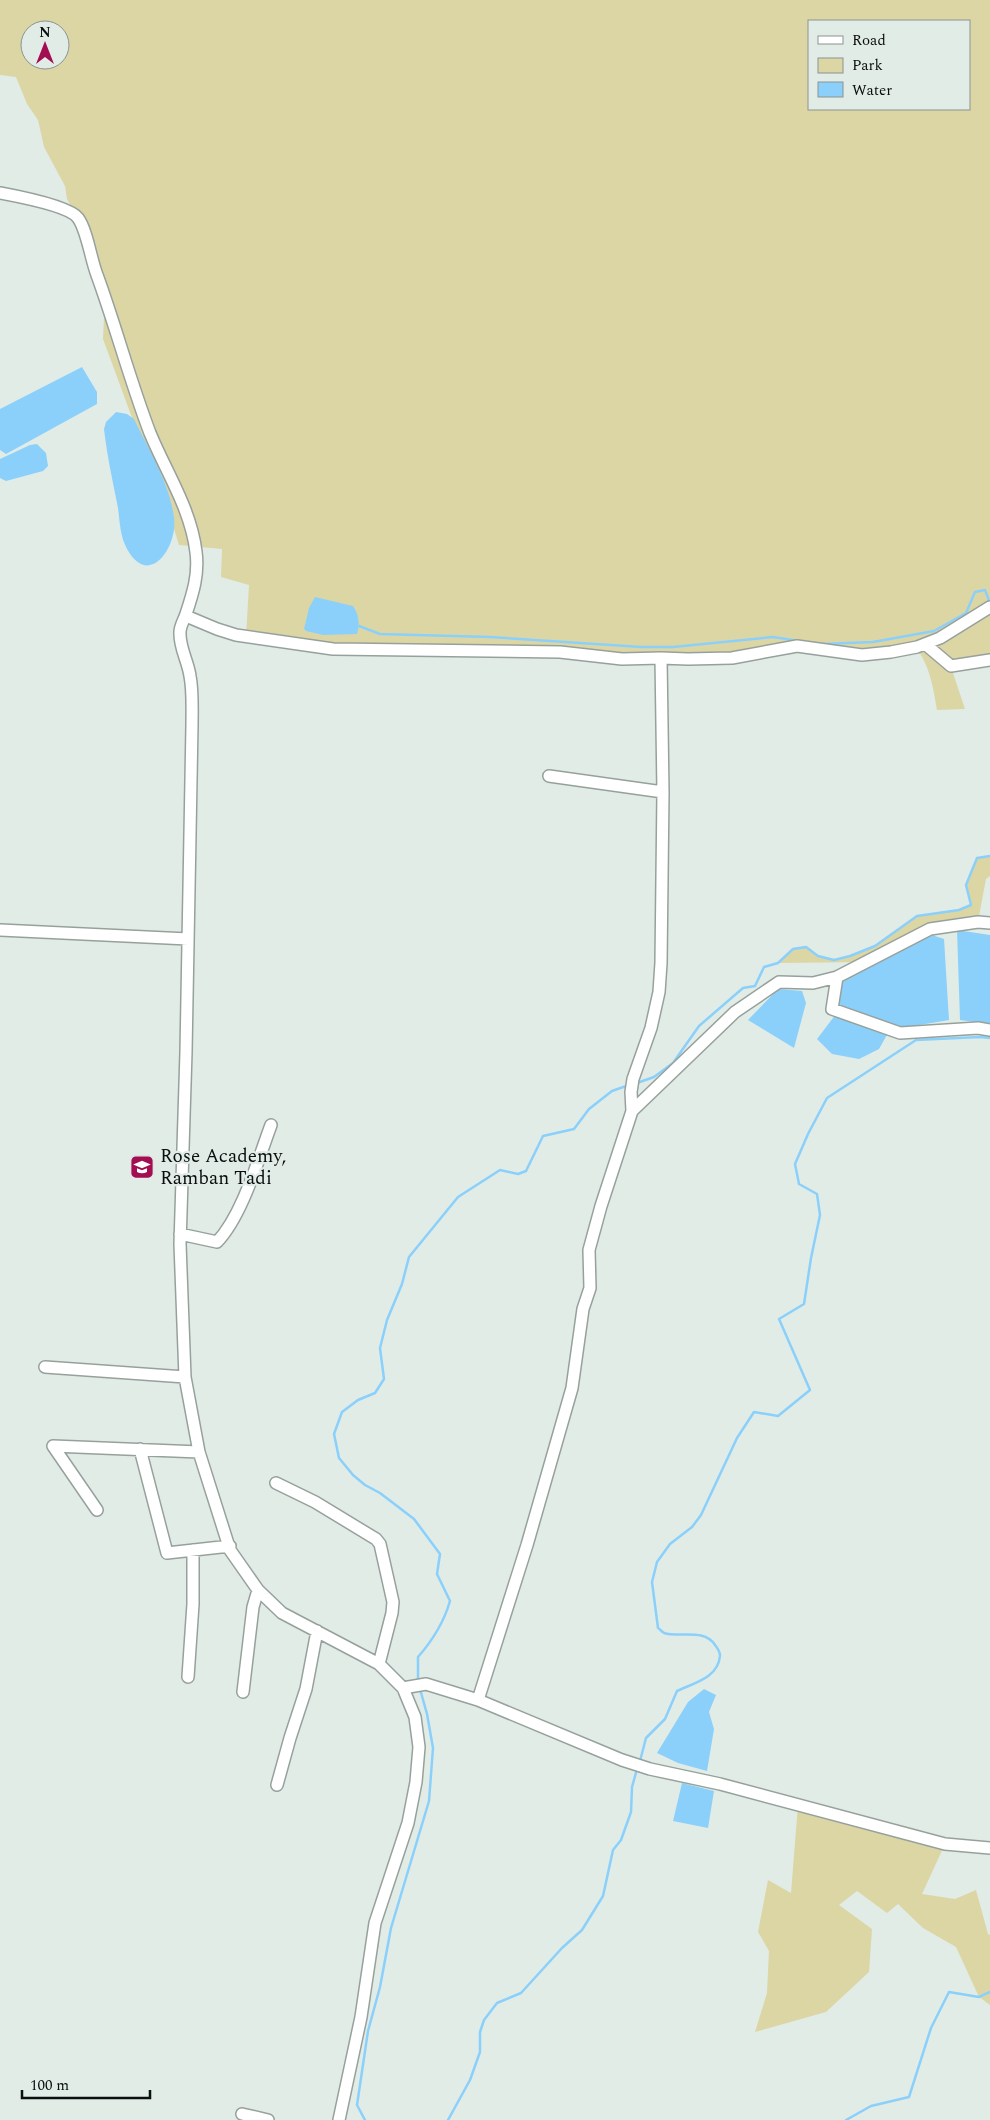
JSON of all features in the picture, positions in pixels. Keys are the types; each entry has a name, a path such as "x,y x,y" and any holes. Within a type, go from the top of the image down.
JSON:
{"street":[{"path":"0,193 35,200 71,213 78,218 84,230 90,259 128,366 136,395 151,435 179,494 193,534 198,570 186,616 180,630 180,641 191,678 188,939 180,1234 185,1377 199,1452 230,1550 258,1590 282,1613 379,1664 407,1688 415,1717 419,1747 416,1782 408,1823 375,1923 361,2017 339,2120"},
{"path":"186,616 236,635 333,649 560,652 622,659 732,658 797,646 862,655 891,652 925,644 940,638 987,610"},
{"path":"925,644 951,666 990,660"},
{"path":"478,1700 572,1388 582,1309 590,1288 589,1250 601,1206 632,1111 631,1092 633,1079 651,1028 659,992 663,792 661,658"},
{"path":"548,776 663,792"},
{"path":"632,1111 735,1012 779,982 813,983 837,978 930,930 978,922 990,923"},
{"path":"0,930 188,939"},
{"path":"837,978 832,1009 900,1033 978,1028 990,1030"},
{"path":"180,1234 217,1242 227,1232 254,1171 271,1125"},
{"path":"45,1367 185,1377"},
{"path":"97,1510 53,1446 199,1452"},
{"path":"140,1449 167,1552 230,1546"},
{"path":"276,1483 315,1502 376,1539 380,1544 393,1602 379,1664"},
{"path":"188,1677 193,1604 193,1550"},
{"path":"243,1692 253,1607 258,1590"},
{"path":"277,1785 306,1689 317,1632"},
{"path":"407,1688 426,1684 478,1700 622,1760 650,1769 720,1784 946,1844 990,1848"},
{"path":"242,2114 268,2120"}],"green space":[{"path":"0,0 990,0 990,660 951,667 965,709 937,710 928,669 916,647 891,652 797,646 732,658 379,650 246,637 249,585 221,577 222,549 179,545 160,483 134,423 103,339 105,297 78,218 67,199 65,186 44,147 38,120 27,104 16,77 0,75"},
{"path":"990,856 990,876 986,879 978,922 930,929 867,962 778,963 793,949 806,947 818,956 834,960 850,956 872,947 917,916 959,910 971,905 966,885 977,858"},
{"path":"798,1805 945,1844 922,1894 955,1899 976,1890 988,1934 990,1935 990,2005 979,1997 956,1947 923,1928 898,1904 887,1913 857,1891 839,1905 872,1929 869,1972 826,2012 755,2032 767,1993 769,1951 758,1932 768,1880 791,1893"}],"water":[{"path":"82,367 97,392 97,404 6,454 0,450 0,409"},
{"path":"116,412 127,414 134,419 164,480 172,505 174,529 171,541 167,551 153,564 144,565 136,560 127,549 122,534 104,429 106,422"},
{"path":"37,444 46,453 48,466 43,471 6,481 0,478 0,459 30,445"},
{"path":"315,597 353,606 357,612 358,619 357,634 323,635 306,631 304,629 309,608"},
{"path":"957,930 990,935 990,1024 960,1020"},
{"path":"932,935 944,939 949,1020 902,1028 838,1006 841,982"},
{"path":"778,989 802,991 806,1003 794,1048 748,1020"},
{"path":"836,1014 888,1033 879,1049 859,1059 832,1054 817,1039"},
{"path":"704,1689 716,1695 709,1712 714,1729 707,1771 678,1763 657,1753 688,1702"},
{"path":"682,1783 714,1791 708,1828 673,1821"}],"waterway":[{"path":"822,644 873,642 934,631 966,613 975,592 985,590 990,603"},
{"path":"359,626 380,634 490,637 641,647 673,647 773,637 799,641"},
{"path":"637,1083 654,1077 673,1063 699,1026 743,988 755,986 764,967 778,963 793,949 806,947 818,956 834,960 875,946 917,916 959,910 971,905 966,885 977,858 990,856"},
{"path":"640,1761 646,1738 665,1719 677,1691 710,1675 715,1670 720,1656 715,1645 705,1637 664,1633 658,1628 652,1582 657,1562 670,1544 692,1527 701,1515 737,1438 754,1412 778,1416 810,1390 779,1319 804,1304 820,1215 817,1194 799,1184 795,1164 808,1134 827,1098 916,1040 990,1038"},
{"path":"418,1681 418,1657 437,1631 450,1601 437,1574 440,1554 414,1519 353,1475 339,1458 334,1434 342,1412 358,1400 375,1393 384,1379 380,1348 387,1320 402,1284 409,1257 458,1197 500,1170 518,1174 526,1171 543,1136 574,1129 589,1109 612,1091 629,1085"},
{"path":"365,2120 357,2105 368,2031 380,1987 391,1928 429,1801 433,1748 420,1689"},
{"path":"448,2120 470,2080 480,2052 480,2032 484,2020 497,2003 521,1993 562,1948 582,1930 603,1896 613,1850 621,1840 631,1812 632,1787 637,1769"},
{"path":"846,2120 871,2106 909,2097 931,2028 949,1992 979,1997 990,1992"}],"place":[{"name":"Rose Academy, Ramban Tadi","path":"142,1167"}]}
